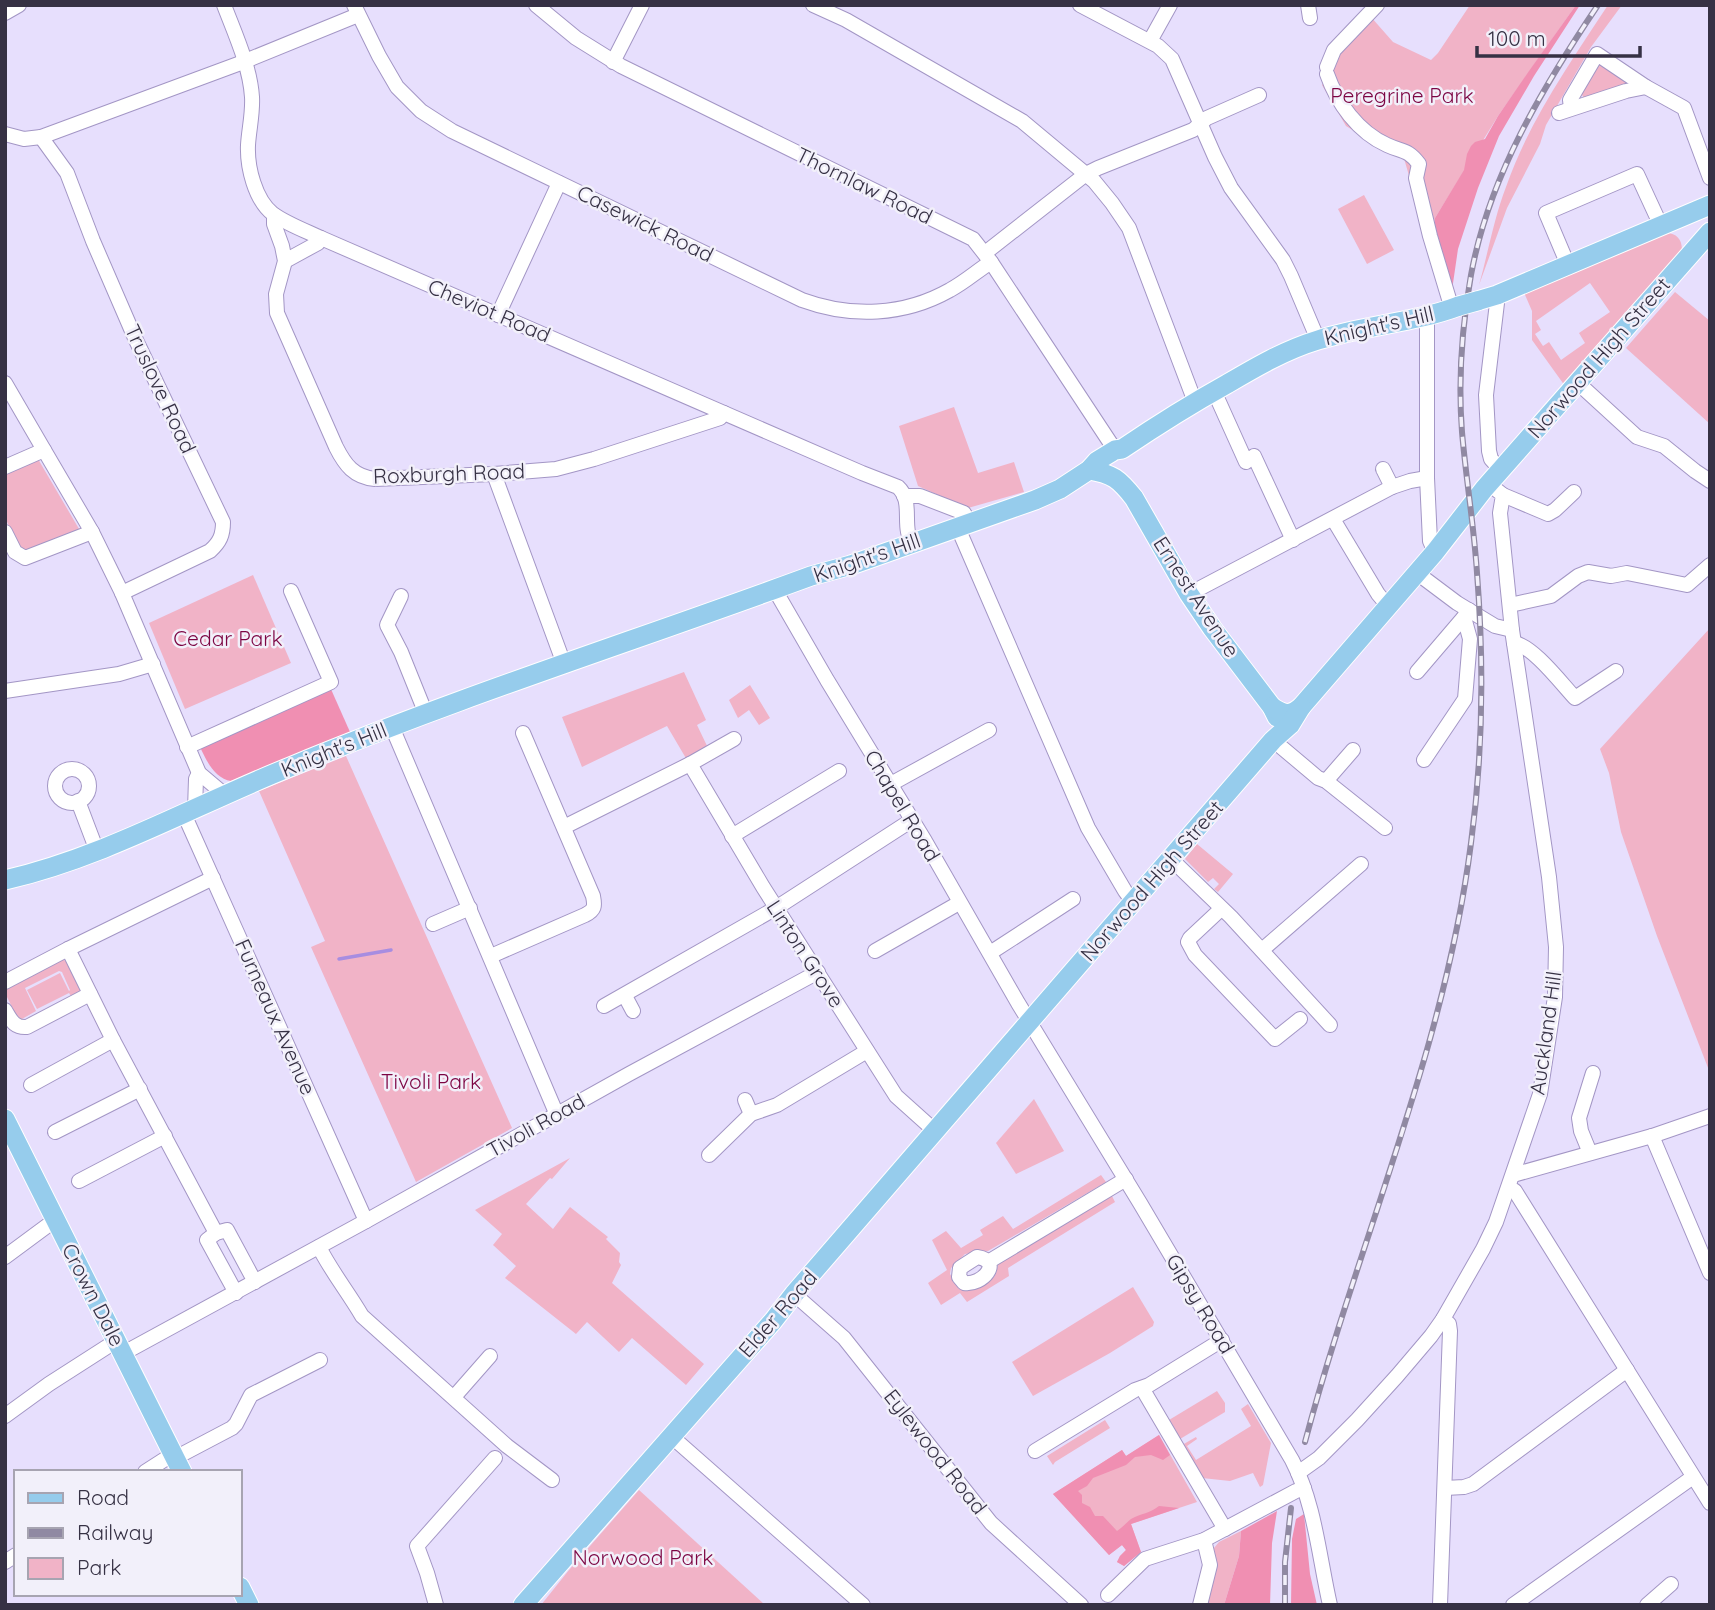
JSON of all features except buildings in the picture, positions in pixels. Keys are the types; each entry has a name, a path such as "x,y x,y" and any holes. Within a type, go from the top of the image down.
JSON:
{"main road":[{"name":"Knight's Hill","path":"5,880 97,851 289,767 426,714 1043,497 1089,470 1097,461 1271,358 1318,340 1427,316 1497,295 1710,205"},
{"path":"1669,223 1688,227 1694,236 1696,248"},
{"name":"Norwood High Street","path":"1030,1021 1273,740 1290,725 1301,707 1497,483 1578,383 1710,232"},
{"path":"1118,450 1123,484"},
{"path":"1089,470 1106,473 1123,484"},
{"name":"Ernest Avenue","path":"1123,484 1134,498 1189,594 1272,707"},
{"path":"1272,707 1285,714 1301,707"},
{"path":"1272,707 1279,724 1273,740"},
{"name":"Elder Road","path":"523,1605 765,1330 1030,1021"},
{"name":"Crown Dale","path":"5,1119 176,1461"}],"street":[{"path":"5,13 19,5"},
{"path":"224,5 249,77 252,97 249,161 259,194 274,215 285,261 318,243 321,238"},
{"name":"Thornlaw Road","path":"536,5 576,38 613,62 969,236 988,257 1118,450"},
{"path":"613,62 642,5"},
{"path":"813,5 859,27 1022,121 1094,181 1129,228 1195,402"},
{"path":"1080,5 1150,41 1172,59 1215,157 1233,191 1278,251 1318,340"},
{"path":"1150,41 1170,5"},
{"path":"1377,5 1334,50 1327,71 1332,89 1344,108 1367,134 1386,145 1412,154 1419,164 1416,178 1430,236 1462,306"},
{"path":"5,134 24,139 41,138 244,61 356,10"},
{"name":"Casewick Road","path":"356,10 397,87 421,111 452,131 789,295 838,311 873,313 897,309 919,304 952,289 1086,174 1194,130 1200,122 1259,95"},
{"path":"1646,87 1565,111 1598,54 1646,87 1684,108 1710,178"},
{"name":"Truslove Road","path":"41,138 68,173 93,241 135,338 223,522 223,534 218,544 210,551 122,593"},
{"path":"1568,265 1546,213 1637,174 1669,223"},
{"path":"498,315 559,183"},
{"name":"Cheviot Road","path":"274,215 321,238 898,487 902,489 904,496 920,496 964,513 964,526"},
{"name":"Roxburgh Road","path":"285,261 276,294 277,313 344,463 359,476 375,479 494,474 572,466 720,418 724,413"},
{"path":"1497,295 1486,395 1489,450 1497,483 1517,500 1548,514 1574,492"},
{"path":"1427,316 1427,478 1430,541 1435,552"},
{"path":"5,383 92,533 122,593 199,773 225,795"},
{"path":"1578,383 1637,437 1664,446 1710,481"},
{"path":"1214,391 1246,462 1254,456 1293,540"},
{"path":"5,467 44,450"},
{"path":"1383,469 1392,487"},
{"path":"494,474 564,664"},
{"path":"1189,594 1392,487 1427,478"},
{"name":"Auckland Hill","path":"1298,1472 1319,1458 1357,1420 1443,1319 1491,1234 1540,1094 1556,993 1556,947 1549,877 1513,636 1497,483"},
{"path":"904,496 912,544"},
{"path":"1333,519 1388,606"},
{"path":"964,526 1088,828 1133,902"},
{"path":"5,532 15,552 25,558 92,533"},
{"path":"1510,605 1551,596 1588,572 1611,576 1627,573 1687,585 1710,565"},
{"path":"1417,573 1466,613 1513,636 1532,652 1575,698 1616,671"},
{"name":"Chapel Road","path":"775,590 1030,1021"},
{"path":"187,747 331,682 291,591"},
{"path":"401,596 387,625 426,714"},
{"path":"1417,672 1466,613"},
{"path":"1424,760 1465,699 1469,639 1466,613"},
{"path":"5,691 119,674 153,664"},
{"path":"392,727 557,1115"},
{"path":"889,785 989,730"},
{"path":"491,956 585,915 595,907 593,896 523,733"},
{"path":"564,827 734,740"},
{"path":"1273,740 1385,828"},
{"path":"1326,781 1353,750"},
{"name":"Linton Grove","path":"690,764 776,908 897,1096 935,1131"},
{"path":"732,836 839,771"},
{"path":"190,811 199,773"},
{"path":"78,801 97,851"},
{"name":"Furneaux Avenue","path":"190,811 213,878 366,1221"},
{"path":"604,1006 776,908 912,820"},
{"path":"1171,859 1231,917 1330,1025"},
{"path":"1262,950 1361,864"},
{"path":"5,982 213,878"},
{"path":"990,953 1073,899"},
{"path":"875,951 959,902"},
{"path":"433,925 470,908"},
{"path":"1221,909 1190,938 1188,942 1195,955 1275,1039 1300,1019"},
{"path":"68,949 113,1040 216,1233"},
{"name":"Tivoli Road","path":"5,1416 49,1384 119,1347 236,1293 818,972"},
{"path":"5,1010 14,1024 27,1027 90,994"},
{"path":"625,996 633,1011"},
{"name":"Gipsy Road","path":"1030,1021 1298,1472 1311,1515 1330,1605"},
{"path":"31,1085 113,1040"},
{"path":"709,1155 751,1114 777,1104 867,1051"},
{"path":"1590,1153 1579,1118 1593,1073"},
{"path":"55,1132 140,1088"},
{"path":"745,1100 751,1114"},
{"path":"1710,1116 1511,1181 1710,1503"},
{"path":"79,1181 165,1136"},
{"path":"1652,1136 1710,1273"},
{"path":"988,1262 1126,1179"},
{"path":"5,1257 55,1220"},
{"path":"236,1293 207,1240 216,1233 227,1230 255,1282"},
{"path":"319,1247 362,1316 507,1446 552,1480"},
{"name":"Eylewood Road","path":"794,1294 853,1348 991,1523 1081,1605"},
{"path":"1440,1605 1450,1326 1443,1319"},
{"path":"1035,1451 1222,1340"},
{"path":"454,1397 490,1356"},
{"path":"151,1470 176,1461 232,1428 251,1395 320,1360"},
{"path":"1445,1488 1473,1484 1627,1370"},
{"path":"1142,1388 1225,1529"},
{"path":"671,1436 863,1605"},
{"path":"436,1605 417,1546 495,1458"},
{"path":"1513,1605 1693,1477"},
{"path":"1108,1595 1145,1559 1204,1540 1304,1488"},
{"path":"1200,1605 1210,1565 1204,1540"},
{"path":"1647,1605 1671,1584"}],"green space":[{"name":"Peregrine Park","path":"1470,5 1576,5 1498,116 1435,218 1434,227 1410,179 1403,155 1346,126 1322,85 1336,62 1336,56 1371,17 1393,42 1431,60"},
{"path":"1608,5 1622,5 1591,47 1546,125 1540,144 1507,208 1479,285 1502,199 1526,139 1551,93"},
{"path":"1600,61 1630,83 1584,98 1580,92"},
{"path":"1364,195 1394,250 1367,264 1338,209"},
{"path":"1666,233 1677,237 1681,243 1681,255 1565,386 1532,340 1532,311 1522,288","holes":["1590,283 1610,312 1579,333 1585,343 1561,360 1549,342 1543,346 1535,334 1541,330 1536,321"]},
{"path":"1675,292 1710,321 1710,424 1626,348"},
{"path":"954,407 978,473 1014,462 1024,492 968,508 918,486 899,426"},
{"path":"38,459 82,534 26,552 18,548 5,517 5,474"},
{"name":"Cedar Park","path":"253,575 291,663 185,709 149,623"},
{"path":"1710,628 1710,1073 1657,936 1621,832 1609,773 1600,749"},
{"path":"684,672 706,720 697,725 709,750 687,760 667,726 582,767 562,717"},
{"path":"750,685 770,718 759,725 749,710 738,718 729,700"},
{"name":"Tivoli Park","path":"346,756 512,1128 416,1182 311,947 325,941 259,791"},
{"path":"1197,844 1233,874 1218,892 1214,889 1219,884 1213,878 1208,882 1185,859"},
{"path":"62,959 68,962 82,991 71,996 69,993 37,1009 27,990 60,973 70,990 59,971 25,988 36,1011 18,1019 5,990"},
{"path":"1034,1099 1064,1151 1016,1174 996,1143"},
{"path":"570,1158 526,1204 553,1229 570,1207 608,1237 606,1239 620,1253 621,1265 612,1283 704,1364 686,1385 632,1338 619,1352 587,1322 576,1334 505,1278 516,1266 493,1245 502,1234 475,1210"},
{"path":"1101,1175 1106,1182 988,1251 965,1254 951,1268 950,1274 959,1289 968,1290 982,1286 994,1277 998,1264 1110,1192 1115,1202 1008,1268 1009,1276 967,1302 960,1293 941,1305 928,1283 947,1270 932,1240 946,1231 961,1248 983,1235 980,1230 1003,1216 1013,1229"},
{"path":"1133,1287 1154,1322 1153,1326 1033,1396 1012,1362"},
{"path":"1217,1391 1225,1403 1225,1412 1180,1439 1169,1420"},
{"path":"1248,1404 1271,1443 1263,1485 1260,1487 1253,1473 1230,1481 1202,1478 1182,1445 1196,1437 1197,1439 1187,1446 1196,1460 1251,1426 1241,1409"},
{"path":"1105,1420 1110,1428 1053,1465 1047,1456"},
{"path":"1159,1435 1197,1502 1131,1524 1141,1552 1124,1566 1117,1562 1126,1550 1122,1545 1109,1555 1053,1494 1122,1450 1126,1456"},
{"name":"Norwood Park","path":"639,1490 765,1605 541,1605"},
{"path":"1241,1531 1239,1556 1224,1605 1207,1605 1214,1548 1219,1542"}],"shaded area":[{"path":"1576,5 1580,5 1499,136 1458,249 1451,297 1434,227 1435,218 1464,170 1471,146 1485,139 1498,116"},
{"path":"330,687 350,732 231,781 220,777 208,763 200,747"},
{"path":"1159,1435 1170,1455 1163,1460 1151,1455 1135,1457 1126,1465 1093,1478 1087,1486 1078,1491 1082,1495 1082,1503 1090,1507 1095,1516 1103,1516 1117,1531 1131,1519 1159,1506 1179,1508 1131,1524 1141,1552 1124,1566 1117,1562 1126,1550 1122,1545 1109,1555 1053,1494 1122,1450 1126,1456"},
{"path":"1277,1511 1272,1543 1270,1605 1224,1605 1239,1556 1241,1531"},
{"path":"1304,1514 1310,1574 1317,1605 1291,1605 1292,1539 1296,1519"}],"waterway":[{"path":"339,959 391,950"}],"railway":[{"path":"1305,1442 1442,995 1459,920 1471,843 1480,742 1481,641 1476,555 1460,393 1463,333 1471,275 1479,238 1505,168 1538,100 1598,5"},
{"path":"1285,1605 1285,1562 1291,1508"}]}
